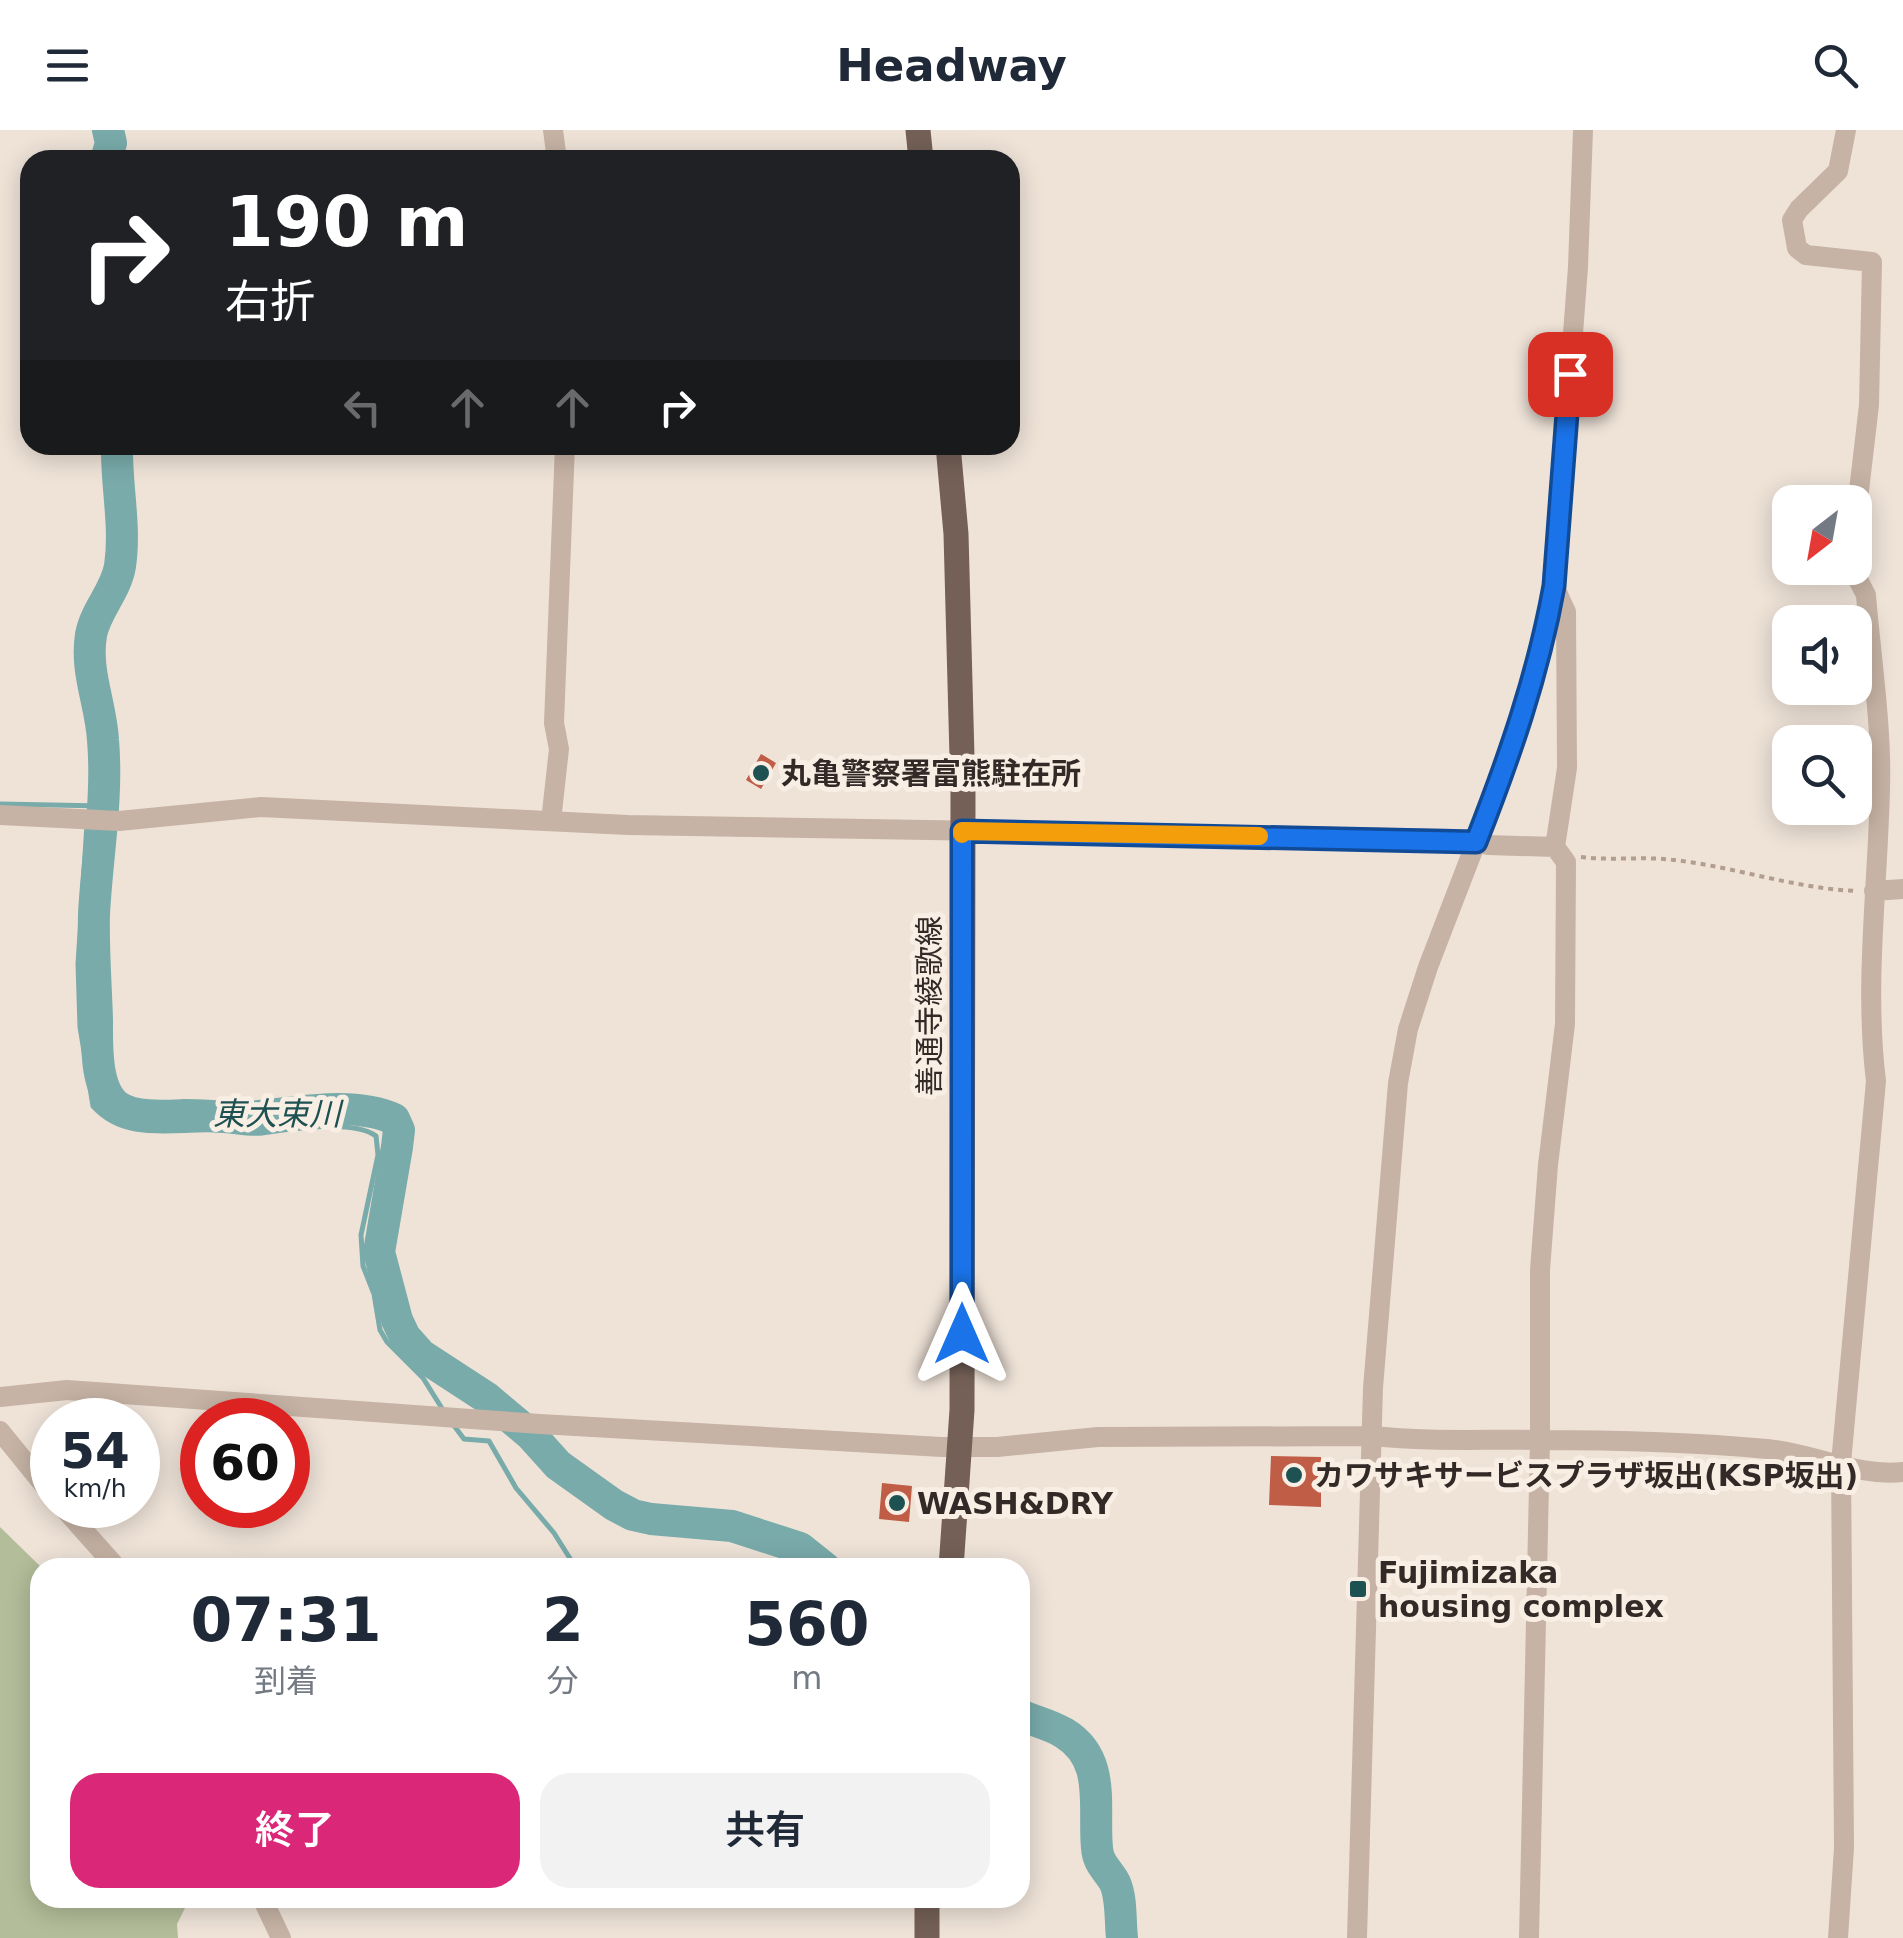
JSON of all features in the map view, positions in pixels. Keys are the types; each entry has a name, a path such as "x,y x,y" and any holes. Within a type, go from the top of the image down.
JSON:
{"main road":[{"name":"善通寺綾歌線","path":"949,455 960,633 962,831 960,1446 953,1558"},
{"path":"926,1938 928,1908"}],"street":[{"path":"1357,1938 1373,1388 1398,1084 1408,1029 1428,967 1512,749 1539,662 1554,586 1578,267 1583,130"},
{"path":"1846,130 1838,172 1792,220 1797,248 1806,255 1872,262 1870,405 1860,485"},
{"path":"551,821 559,749 554,723 565,455"},
{"path":"1838,1938 1844,1848 1841,1462 1876,1081 1874,891 1881,784 1866,595 1861,585"},
{"path":"1529,1938 1540,1270 1548,1165 1566,1024 1566,862 1559,851 1567,768 1566,612 1554,586"},
{"path":"0,815 119,821 261,806 551,821 1476,842 1559,851"},
{"path":"1874,891 1903,888"},
{"path":"0,1397 67,1390 540,1424 960,1446 997,1447 1098,1437 1374,1436 1770,1449 1841,1462 1856,1470 1903,1472"},
{"path":"0,1431 30,1468"},
{"path":"82,1528 108,1558"},
{"path":"266,1908 280,1938"}],"path":[{"path":"1559,851 1614,861 1671,859 1776,877 1821,890 1874,891"}],"green space":[{"path":"0,1527 32,1558 30,1908 185,1908 177,1924 178,1938 0,1938"}],"building":[{"path":"761,754 776,763 761,789 746,780"},
{"path":"1271,1456 1321,1457 1321,1507 1269,1505"},
{"path":"882,1483 912,1486 909,1522 879,1519"}],"waterway":[{"name":"東大束川","path":"108,130 109,150"},
{"name":"東大束川","path":"118,455 120,566 93,626 90,649 104,762 94,914 98,1054 101,1078 110,1098 124,1110 149,1115 250,1117 345,1109 394,1119 399,1130 379,1252 397,1320 405,1337 421,1355 487,1398 531,1435 558,1465 633,1515 732,1526 800,1548 812,1558"},
{"path":"0,804 104,806"},
{"path":"87,824 78,964 80,1027 93,1106 120,1125 151,1131 257,1133 337,1127 376,1136 378,1155 361,1235 363,1266 374,1294 380,1330 423,1378 443,1410"},
{"path":"93,1106 108,1095"},
{"path":"452,1423 464,1439 489,1441 516,1488 570,1558"},
{"name":"東大束川","path":"1030,1719 1064,1733 1087,1756 1095,1785 1098,1854 1117,1889 1122,1938"}],"slow traffic":[{"path":"962,834 1259,836"}],"place":[{"name":"丸亀警察署富熊駐在所","path":"761,773"},
{"name":"カワサキサービスプラザ坂出(KSP坂出)","path":"1294,1475"},
{"name":"WASH&DRY","path":"897,1503"},
{"name":"Fujimizaka housing complex","path":"1358,1589"}],"route":[{"path":"962,1334 962,831 1476,842 1512,749 1548,618 1554,586 1570,374"}]}
